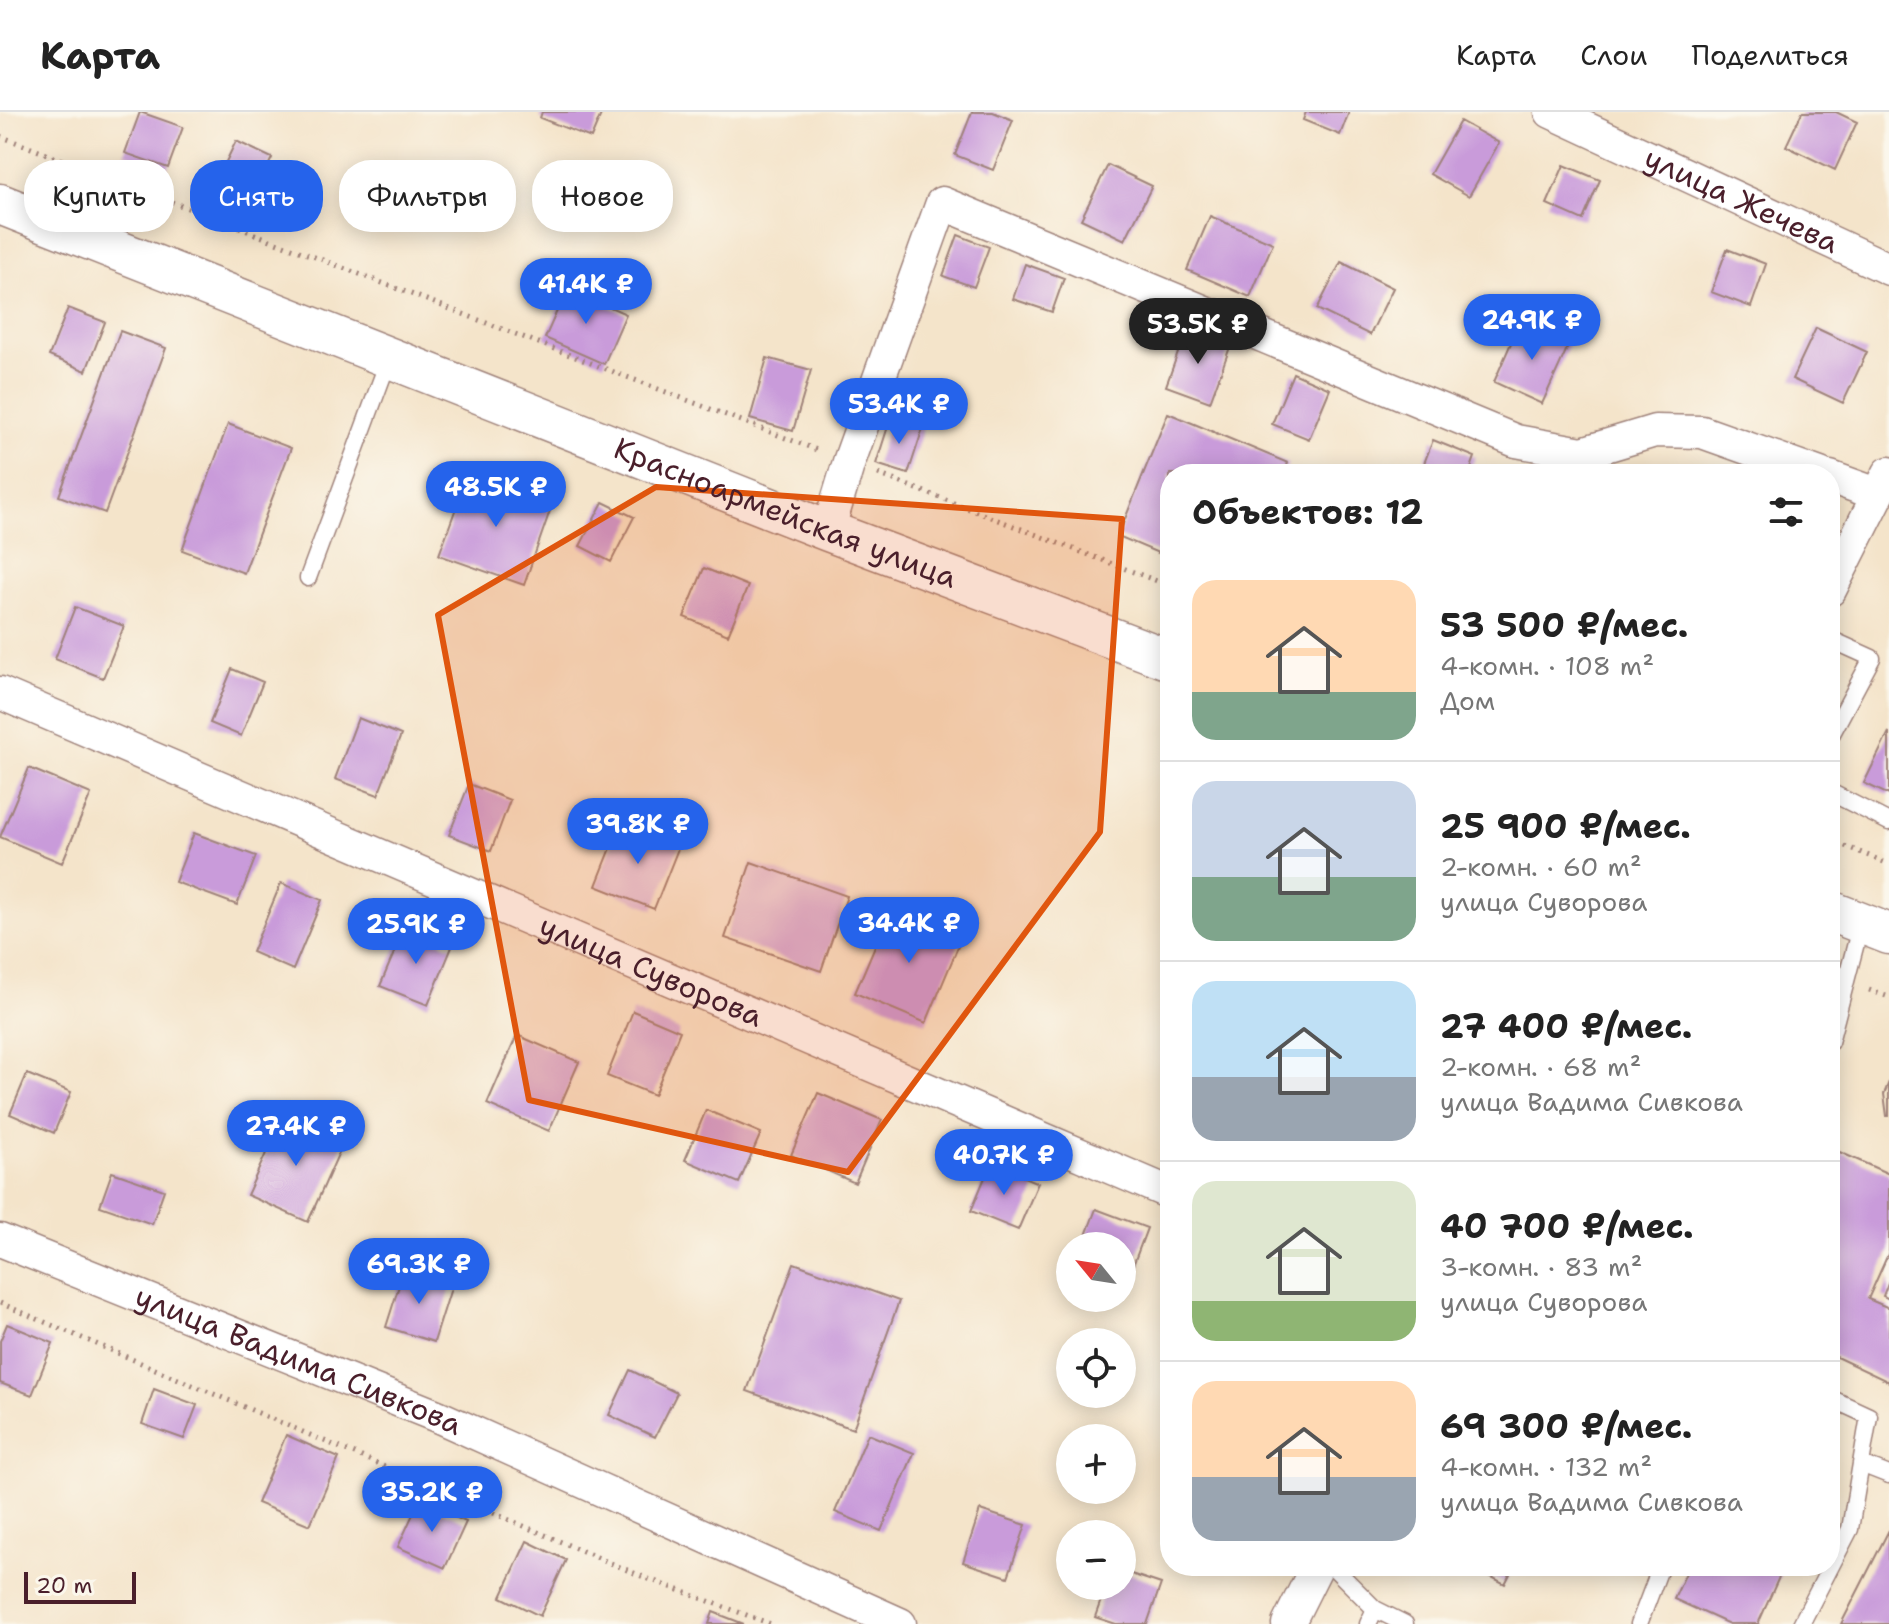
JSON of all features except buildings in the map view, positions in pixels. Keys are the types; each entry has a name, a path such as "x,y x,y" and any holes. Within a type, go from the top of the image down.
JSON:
{"street":[{"name":"улица Жечева","path":"1551,112 1889,269"},
{"path":"828,531 849,462 942,203 1516,441 1582,453 1655,431 1702,432 1792,464"},
{"name":"Красноармейская улица","path":"0,204 828,531 1160,656"},
{"path":"1840,478 1883,483 1840,570"},
{"name":"улица Суворова","path":"0,693 1160,1189"},
{"name":"улица Вадима Сивкова","path":"0,1240 437,1416 900,1624"},
{"path":"1288,1624 1312,1576"}],"lane":[{"path":"308,578 390,358"},
{"path":"1840,644 1872,658 1840,718"},
{"path":"1840,797 1889,822"},
{"path":"1840,1002 1860,923"},
{"path":"1840,1403 1869,1416 1850,1529 1840,1548"},
{"path":"1861,1464 1889,1475"},
{"path":"1340,1576 1371,1616 1405,1624"},
{"path":"1639,1624 1657,1576"},
{"path":"1801,1624 1826,1576"}],"path":[{"path":"0,136 1160,582"},
{"path":"1840,844 1889,864"},
{"path":"0,1303 646,1578 771,1624"}],"highlighted area":[{"path":"656,487 1122,519 1100,832 848,1172 529,1100 438,615"}]}
